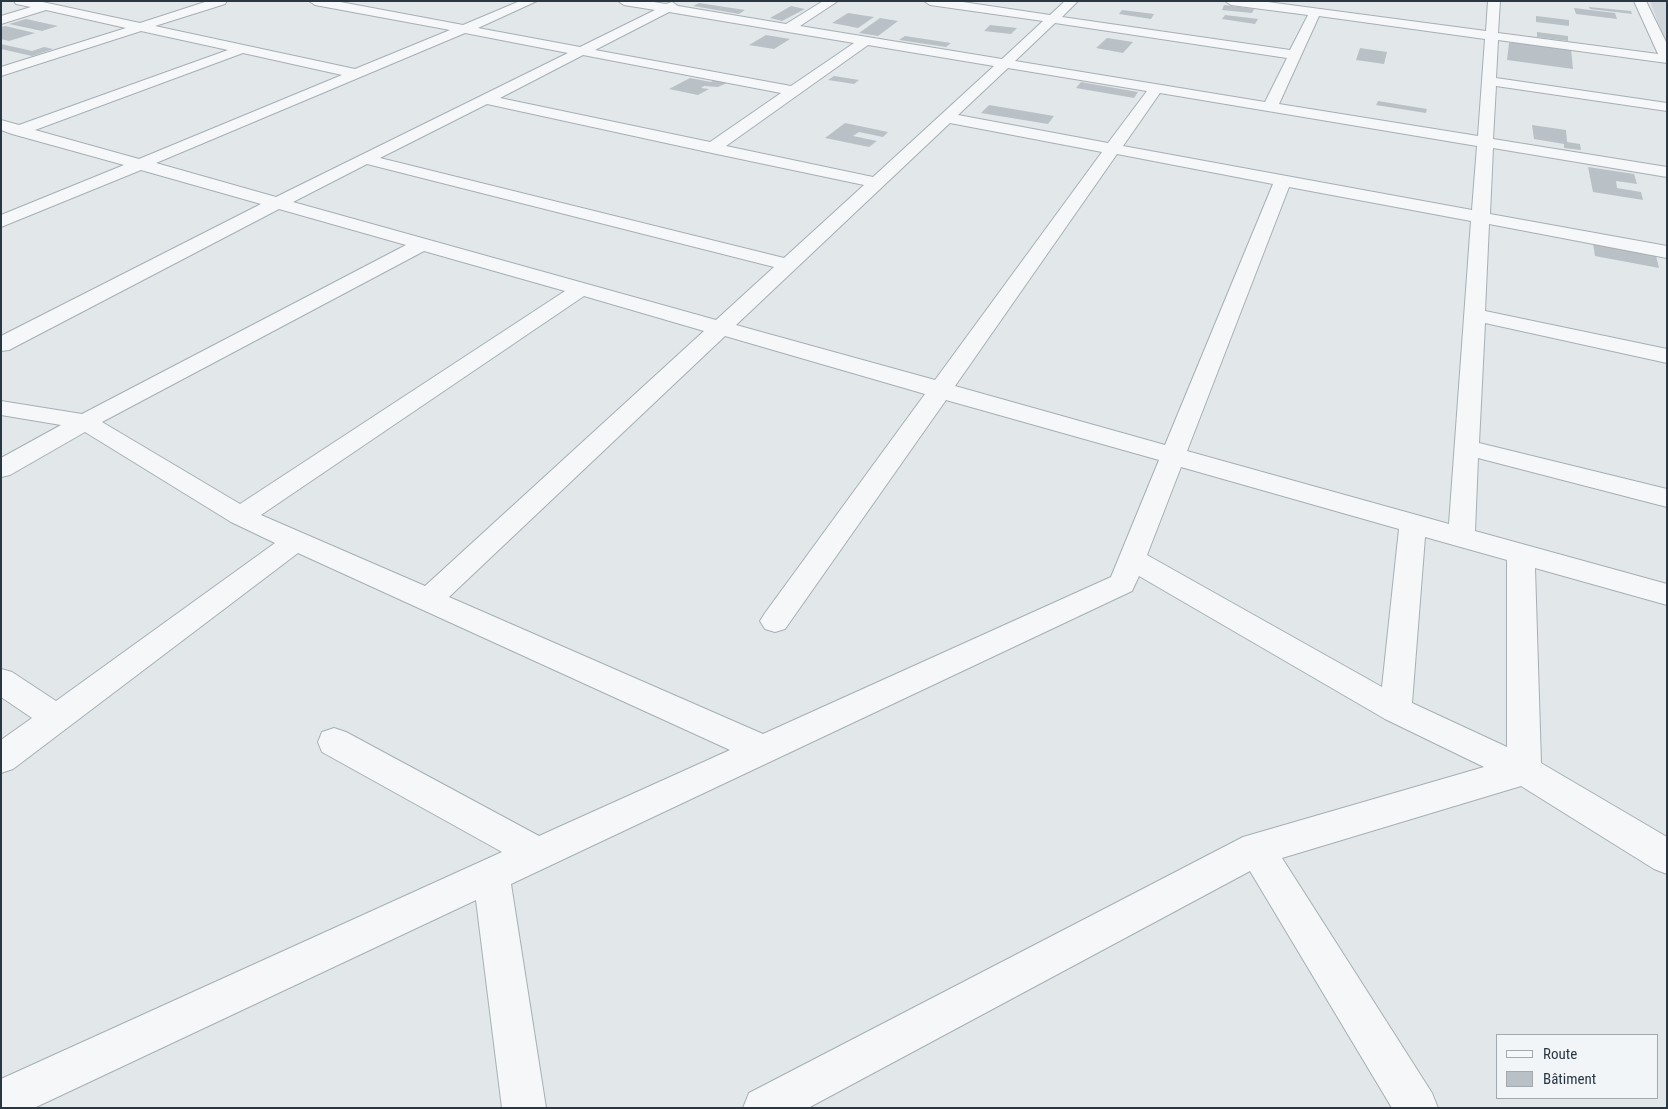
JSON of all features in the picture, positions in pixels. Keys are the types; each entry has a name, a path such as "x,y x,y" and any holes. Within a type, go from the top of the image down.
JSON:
{"street":[{"path":"20,1 358,74"},
{"path":"1,20 65,1"},
{"path":"1,72 221,1"},
{"path":"315,1 794,91"},
{"path":"1,222 143,165 531,1"},
{"path":"624,1 675,5 788,28 1667,172"},
{"path":"788,28 832,1"},
{"path":"930,1 1295,55"},
{"path":"428,600 1072,1"},
{"path":"1231,1 1667,59"},
{"path":"1461,537 1494,1"},
{"path":"1640,1 1667,59"},
{"path":"1,345 277,203 675,5"},
{"path":"1270,107 1315,12"},
{"path":"712,148 866,41"},
{"path":"7,130 242,49"},
{"path":"1489,81 1667,107"},
{"path":"776,620 1156,88"},
{"path":"486,99 877,183"},
{"path":"947,118 1667,252"},
{"path":"7,130 143,165 1667,595"},
{"path":"366,159 788,265"},
{"path":"21,1099 537,853 1122,584 1282,180"},
{"path":"1,469 85,422 423,244"},
{"path":"240,516 582,289"},
{"path":"1475,315 1667,356"},
{"path":"1,408 85,422 240,516 762,749"},
{"path":"1466,447 1667,498"},
{"path":"1396,710 1413,523"},
{"path":"1,759 296,541"},
{"path":"1521,554 1524,770"},
{"path":"1132,559 1396,710 1524,770 1667,858"},
{"path":"1,681 57,718"},
{"path":"334,742 537,853"},
{"path":"764,1108 1256,849 1524,770"},
{"path":"1256,849 1417,1108"},
{"path":"491,875 524,1108"}],"shaded area":[{"path":"1650,1 1667,1 1667,46"}],"building":[{"path":"699,3 745,10 739,14 693,6"},
{"path":"1224,5 1254,9 1252,13 1222,10"},
{"path":"791,6 805,9 782,21 770,18"},
{"path":"1589,7 1631,11 1632,14 1590,9"},
{"path":"1574,8 1615,13 1617,19 1576,14"},
{"path":"1122,10 1154,14 1151,19 1119,14"},
{"path":"848,13 874,17 858,28 832,23"},
{"path":"1225,15 1258,19 1255,24 1222,19"},
{"path":"1536,16 1569,20 1569,26 1536,22"},
{"path":"880,18 898,21 878,36 859,33"},
{"path":"26,19 58,26 42,31 9,24"},
{"path":"990,25 1017,28 1011,34 984,31"},
{"path":"5,26 35,33 9,41 1,39 1,27"},
{"path":"1537,32 1568,36 1568,41 1537,37"},
{"path":"766,35 790,39 774,49 749,45"},
{"path":"905,36 951,43 946,47 899,40"},
{"path":"1107,38 1133,42 1123,53 1096,48"},
{"path":"1518,42 1571,49 1573,69 1507,60 1509,43"},
{"path":"1,44 32,51 44,47 53,49 32,56 1,49"},
{"path":"1360,48 1387,52 1384,64 1356,60"},
{"path":"834,76 859,80 854,84 828,80"},
{"path":"690,78 727,83 718,87 704,86 701,88 709,89 698,95 669,89"},
{"path":"1081,82 1138,92 1134,98 1076,88"},
{"path":"1378,101 1427,109 1426,113 1376,105"},
{"path":"989,105 1054,116 1048,124 981,113"},
{"path":"845,123 888,132 883,137 859,132 853,136 877,141 869,147 825,138"},
{"path":"1532,125 1566,130 1567,142 1580,144 1581,150 1564,148 1564,144 1534,139"},
{"path":"1588,167 1634,174 1637,184 1616,181 1617,188 1641,192 1643,200 1593,192"},
{"path":"1593,244 1656,256 1659,268 1595,256"}]}
